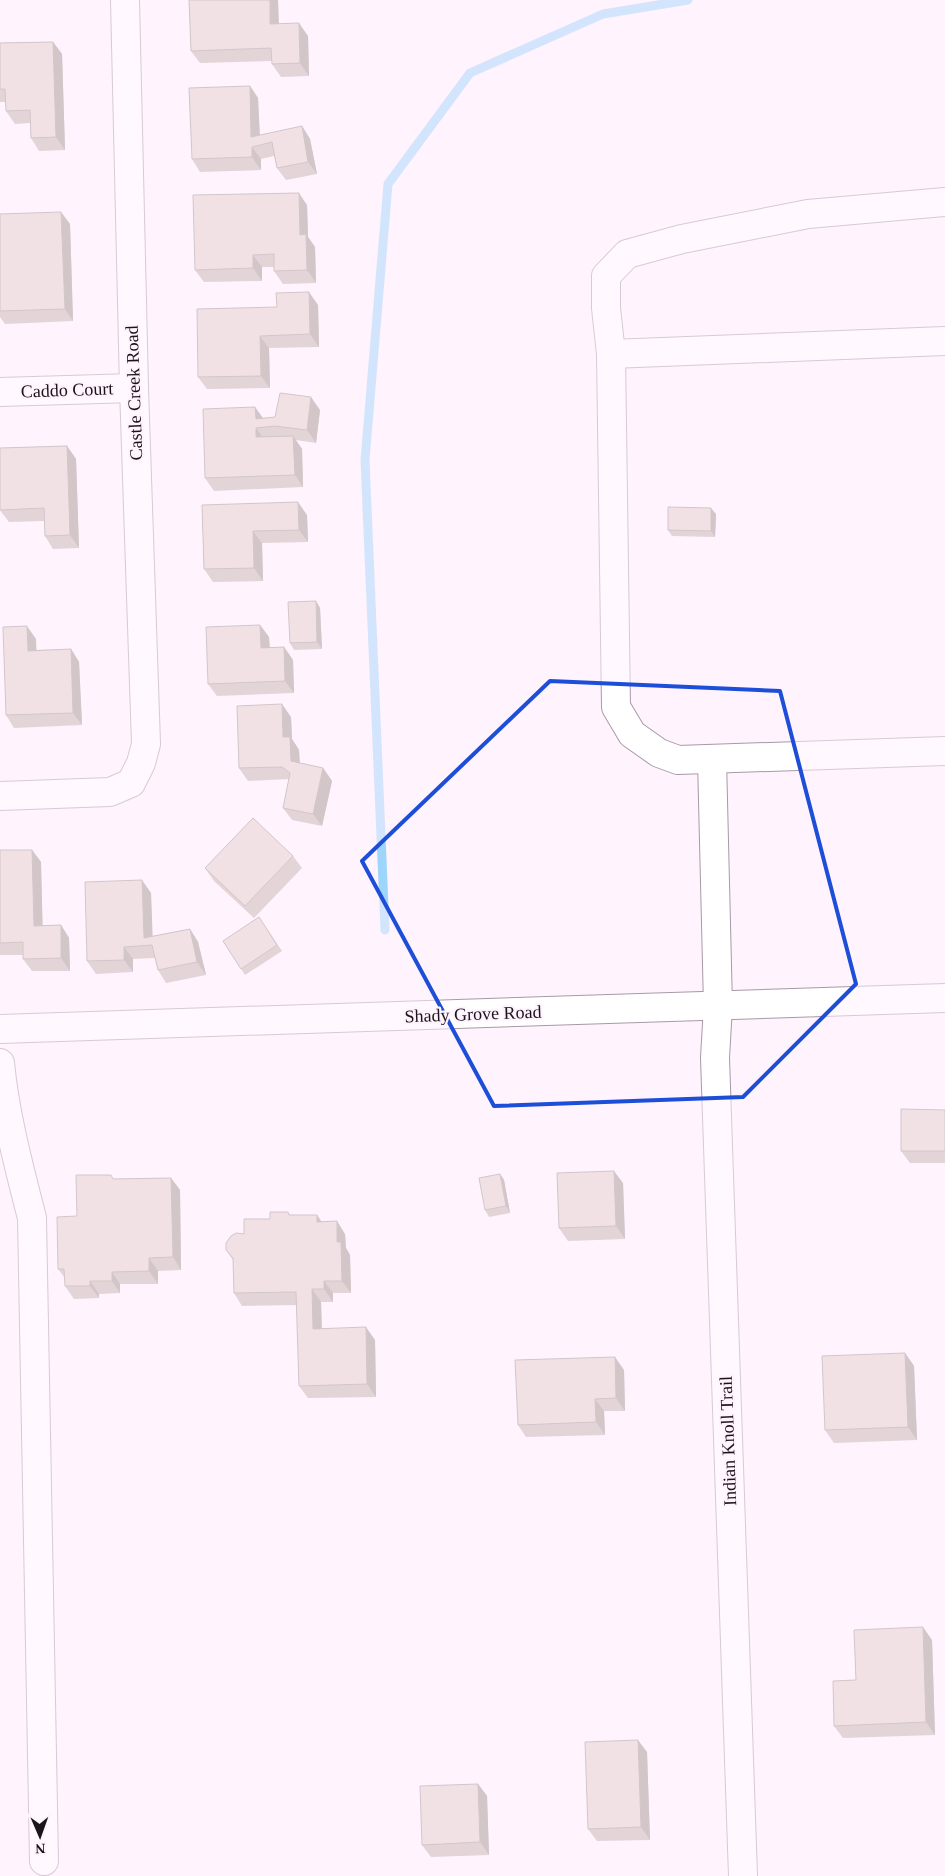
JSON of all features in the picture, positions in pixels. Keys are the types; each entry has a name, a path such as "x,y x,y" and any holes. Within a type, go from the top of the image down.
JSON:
{"street":[{"name":"Castle Creek Road","path":"0,796 110,792 131,783 141,763 146,744 134,388 125,0"},
{"path":"945,202 808,214 682,239 627,254 606,276 606,308 611,354 616,707 632,734 659,753 678,760 945,752"},
{"path":"611,354 945,341"},
{"name":"Caddo Court","path":"0,392 134,388"},
{"name":"Indian Knoll Trail","path":"712,759 718,1006 715,1058 743,1876"},
{"name":"Shady Grove Road","path":"0,1029 945,998"},
{"path":"0,1063 15,1153 32,1218 44,1861"}],"highlighted area":[{"path":"550,681 780,691 856,984 743,1097 494,1106 362,861"}],"building":[{"path":"189,0 270,0 270,24 299,23 300,63 272,64 271,48 191,51"},
{"path":"53,42 56,137 31,138 30,110 6,111 5,89 0,89 0,43"},
{"path":"250,86 251,137 302,126 308,162 277,168 272,142 252,147 252,157 192,159 189,88"},
{"path":"299,193 300,235 306,234 307,270 274,271 274,254 253,255 253,268 195,270 193,195"},
{"path":"61,212 65,309 0,311 0,214"},
{"path":"309,292 310,334 260,336 261,376 198,377 197,309 277,307 276,293"},
{"path":"280,393 311,397 307,430 275,426 256,428 256,437 293,436 295,475 205,478 203,409 255,407 256,419 275,417"},
{"path":"67,446 70,535 45,536 44,508 0,510 0,448"},
{"path":"298,502 299,530 253,531 254,568 204,569 202,505"},
{"path":"668,507 711,508 711,531 668,530"},
{"path":"316,601 317,642 290,643 288,602"},
{"path":"260,625 261,648 284,647 285,681 208,684 206,627"},
{"path":"27,626 28,651 71,649 73,713 6,715 3,627"},
{"path":"282,704 283,737 290,737 291,761 323,768 313,814 283,808 290,773 282,767 239,768 237,706"},
{"path":"253,818 293,856 245,906 205,868"},
{"path":"0,850 32,850 34,926 61,925 61,958 23,959 23,942 0,943"},
{"path":"142,880 144,938 190,929 197,962 158,970 152,945 124,947 124,960 87,961 85,882"},
{"path":"259,917 277,945 241,969 223,941"},
{"path":"901,1109 945,1110 945,1151 901,1151"},
{"path":"614,1171 616,1226 559,1228 557,1173"},
{"path":"500,1174 506,1206 485,1210 479,1178"},
{"path":"76,1175 111,1175 113,1179 171,1178 173,1257 149,1258 149,1271 112,1272 112,1281 90,1281 90,1286 65,1286 64,1269 58,1269 57,1217 77,1216"},
{"path":"270,1212 288,1212 289,1215 317,1215 317,1222 337,1221 337,1242 341,1242 342,1281 324,1281 324,1289 312,1289 313,1329 366,1327 367,1384 299,1386 296,1292 234,1293 233,1258 226,1250 226,1243 236,1233 244,1234 244,1219 270,1219"},
{"path":"905,1353 908,1427 825,1430 822,1356"},
{"path":"615,1357 616,1398 595,1399 596,1422 518,1425 515,1360"},
{"path":"923,1627 926,1722 834,1726 833,1681 856,1680 854,1630"},
{"path":"638,1740 641,1827 588,1829 585,1742"},
{"path":"478,1784 480,1842 422,1845 420,1786"}],"waterway":[{"path":"385,930 365,460 388,184 470,73 603,14 688,0"}]}
